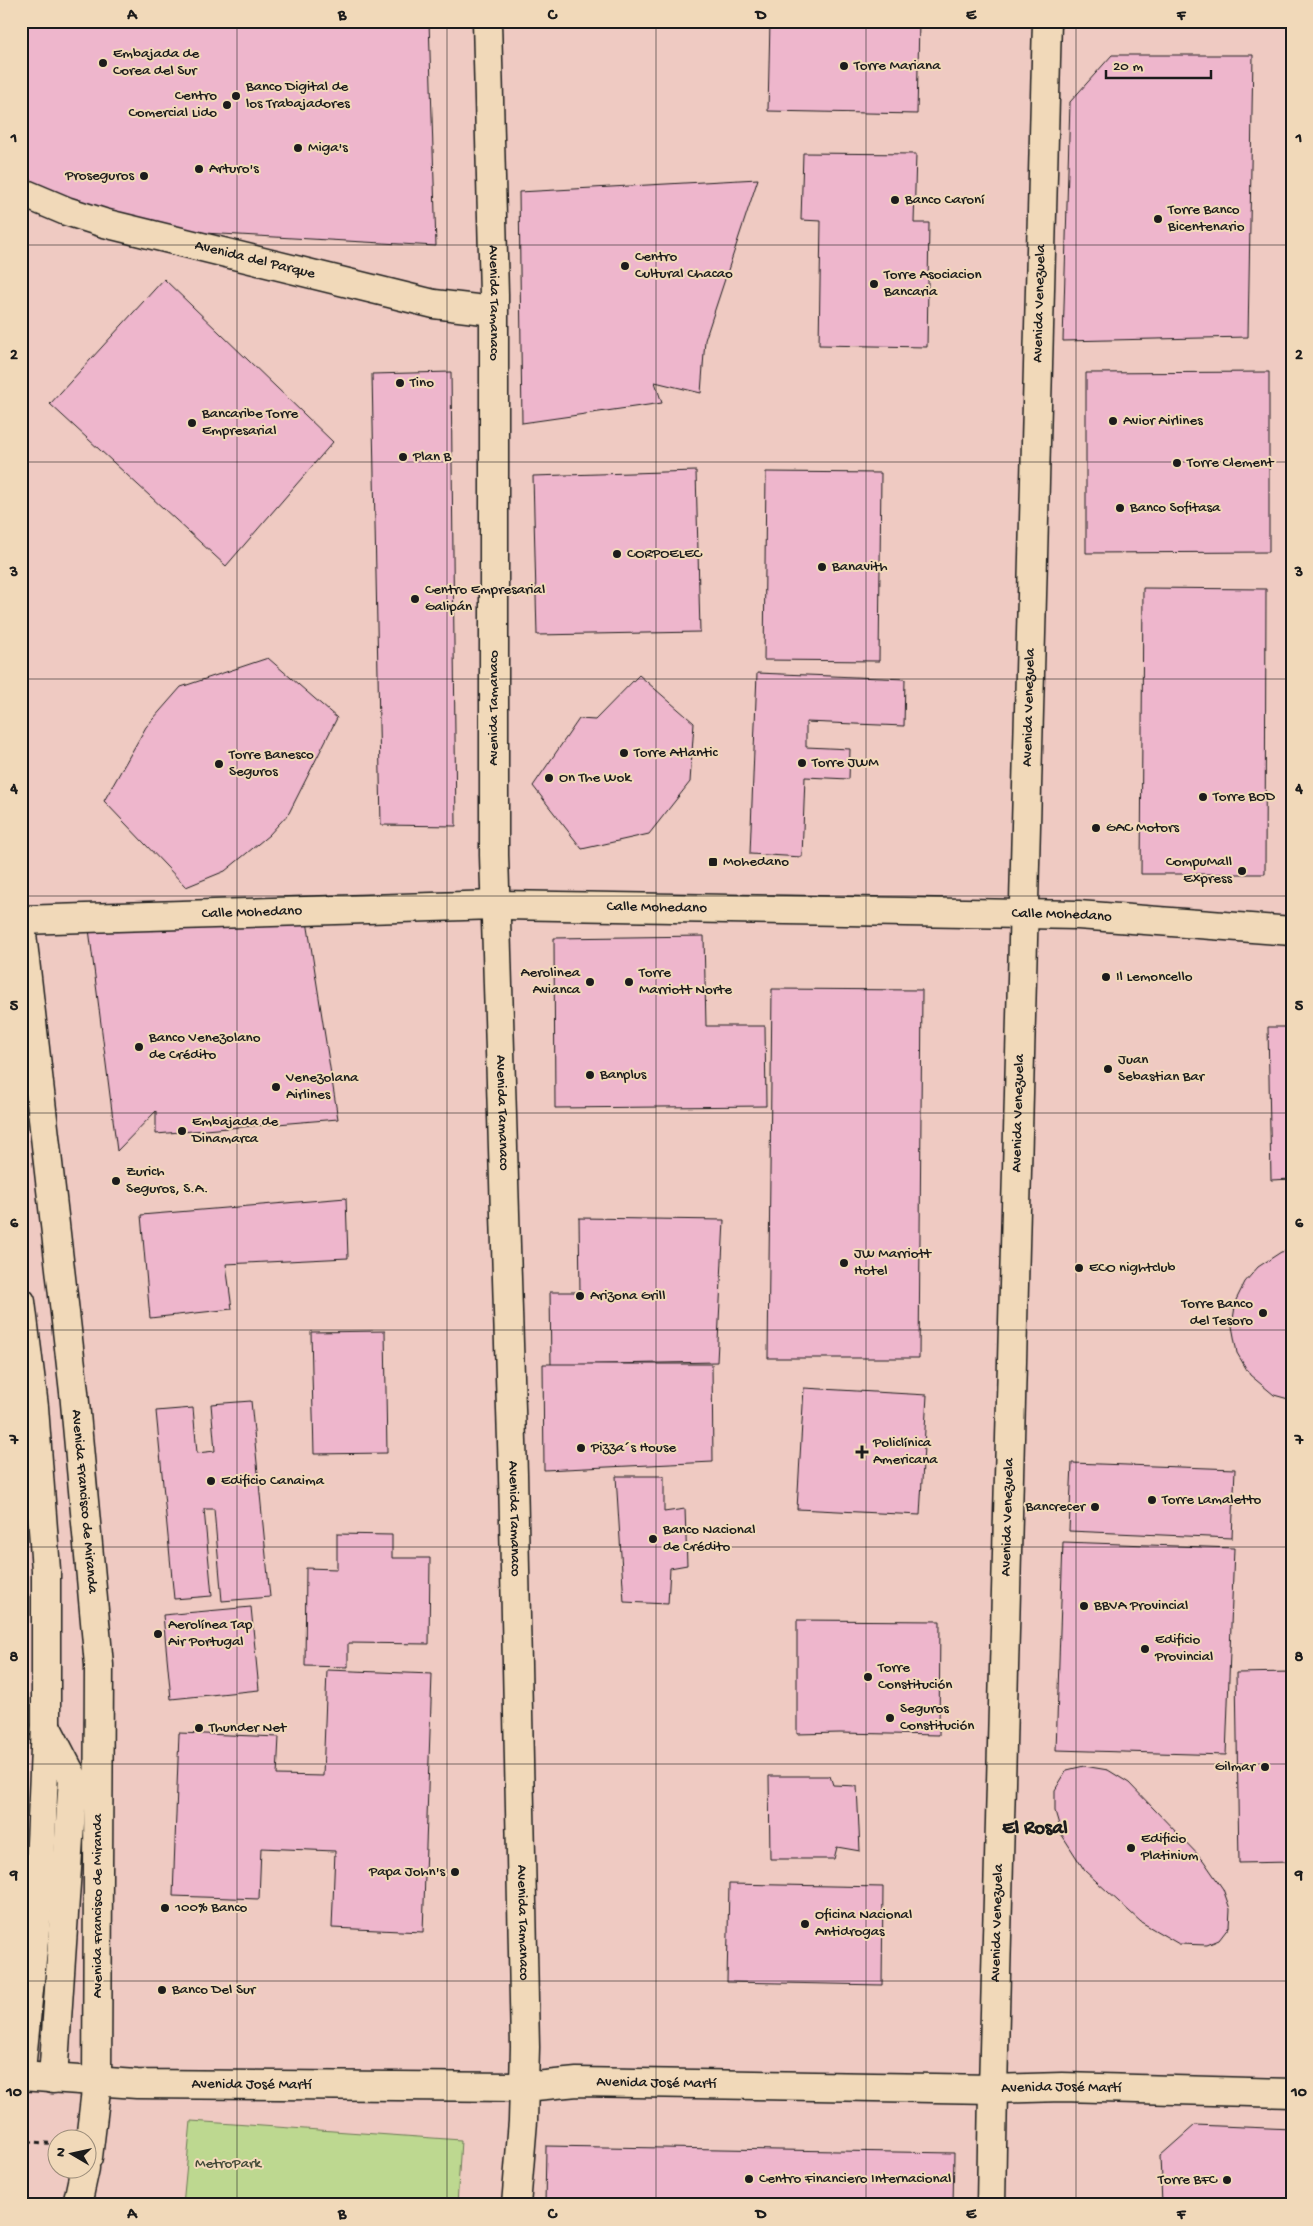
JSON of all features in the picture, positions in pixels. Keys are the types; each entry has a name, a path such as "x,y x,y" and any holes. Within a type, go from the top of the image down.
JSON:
{"street":[{"name":"Avenida Tamanaco","path":"488,21 493,311 496,905 514,1474 524,2087 516,2205"},
{"name":"Avenida Venezuela","path":"992,2205 993,2089 1048,21"},
{"name":"Avenida del Parque","path":"21,192 66,211 104,223 434,304 493,311"},
{"name":"Calle Mohedano","path":"21,920 496,905 1078,915 1292,931"},
{"name":"Avenida Francisco de Miranda","path":"21,925 74,1392 99,1665 97,2082 91,2128"},
{"path":"21,1302 34,1407 46,1570 46,1725 39,1890 21,2070"},
{"path":"46,1725 73,1778 53,2079"},
{"path":"21,1920 39,1890"},
{"name":"Avenida José Martí","path":"21,2076 147,2084 524,2087 577,2082 993,2089 1062,2087 1292,2093"},
{"path":"77,2205 83,2178"}],"path":[{"path":"21,2140 48,2143"}],"shaded area":[{"path":"21,21 1292,21 1292,2205 21,2205"}],"green space":[{"name":"MetroPark","path":"191,2121 461,2140 457,2205 183,2205"}],"building":[{"name":"Centro Comercial Lido","path":"21,21 429,21 436,246 60,225 21,188"},
{"name":"Torre Mariana","path":"770,21 919,21 917,114 768,111"},
{"name":"Torre Banco Bicentenario","path":"1112,55 1253,55 1248,337 1063,341 1070,102"},
{"name":"Torre Asociacion Bancaria","path":"803,153 916,154 914,223 929,223 927,347 819,345 821,221 801,220"},
{"name":"Centro Cultural Chacao","path":"758,179 705,340 701,393 655,382 662,403 522,423 519,192"},
{"name":"Bancaribe Torre Empresarial","path":"164,279 333,442 226,566 50,404"},
{"name":"Centro Empresarial Galipán","path":"451,372 456,826 381,825 372,374"},
{"name":"Torre Clement","path":"1269,372 1269,552 1086,553 1086,373"},
{"name":"CORPOELEC","path":"696,471 700,632 537,635 533,476"},
{"name":"Banavith","path":"766,472 881,473 879,661 764,660"},
{"name":"Torre BOD","path":"1143,588 1266,589 1265,874 1141,874"},
{"name":"Torre Banesco Seguros","path":"268,658 337,718 289,813 269,835 225,871 186,887 104,801 146,727 181,687"},
{"name":"Torre JWM","path":"757,673 905,679 904,726 806,722 806,747 850,749 849,779 805,777 802,857 750,854"},
{"name":"Torre Atlantic","path":"639,675 694,723 690,782 649,834 582,849 533,786 579,719 595,720"},
{"path":"307,921 338,1119 156,1134 156,1111 117,1151 89,929"},
{"name":"Torre Marriott Norte","path":"704,936 706,1026 765,1026 766,1106 555,1108 554,938"},
{"name":"JW Marriott Hotel","path":"772,989 922,990 919,1358 768,1358"},
{"path":"1268,1027 1292,1027 1292,1179 1271,1180"},
{"path":"346,1198 348,1258 226,1264 232,1309 150,1318 141,1215"},
{"path":"579,1218 724,1220 717,1362 551,1365 550,1292 580,1292"},
{"name":"Torre Banco del Tesoro","path":"1292,1250 1292,1400 1274,1395 1250,1375 1237,1353 1232,1326 1236,1300 1245,1282 1258,1267 1281,1252"},
{"path":"385,1331 387,1453 314,1454 311,1332"},
{"path":"543,1364 712,1364 713,1462 544,1470"},
{"name":"Policlínica Americana","path":"804,1388 927,1395 920,1515 797,1509"},
{"name":"Edificio Canaima","path":"251,1401 270,1597 222,1601 214,1509 204,1509 212,1596 174,1599 156,1411 193,1408 197,1453 215,1451 211,1404"},
{"name":"Torre Lamaletto","path":"1072,1463 1235,1469 1232,1538 1069,1531"},
{"name":"Banco Nacional de Crédito","path":"616,1476 664,1476 664,1512 685,1509 687,1565 670,1568 668,1604 624,1602"},
{"path":"337,1534 392,1535 392,1558 430,1558 429,1644 348,1643 348,1667 305,1666 306,1568 337,1569"},
{"name":"Edificio Provincial","path":"1063,1542 1234,1548 1226,1755 1056,1750"},
{"path":"251,1607 259,1690 171,1699 163,1615"},
{"name":"Torre Constitución","path":"797,1620 940,1621 939,1735 797,1734"},
{"path":"327,1670 432,1674 423,1932 332,1928 335,1851 261,1848 259,1899 173,1896 179,1733 279,1737 277,1775 323,1776"},
{"name":"Gilmar","path":"1292,1672 1292,1862 1239,1863 1236,1673"},
{"name":"Edificio Platinium","path":"1084,1766 1108,1770 1129,1783 1203,1860 1223,1889 1230,1909 1229,1927 1219,1940 1207,1945 1179,1944 1141,1922 1085,1871 1062,1835 1055,1811 1055,1790 1067,1770"},
{"path":"769,1776 830,1776 833,1785 857,1786 860,1851 837,1847 834,1859 770,1859"},
{"name":"Oficina Nacional Antidrogas","path":"729,1884 883,1887 882,1985 727,1982"},
{"name":"Torre BFC","path":"1195,2125 1292,2129 1292,2205 1162,2205 1160,2156"},
{"name":"Centro Financiero Internacional","path":"546,2146 954,2153 953,2205 545,2205"}],"place":[{"name":"Embajada de Corea del Sur","path":"103,63"},
{"name":"Torre Mariana","path":"844,66"},
{"name":"Banco Digital de los Trabajadores","path":"236,96"},
{"name":"Centro Comercial Lido","path":"227,105"},
{"name":"Miga's","path":"298,148"},
{"name":"Arturo's","path":"199,169"},
{"name":"Proseguros","path":"144,176"},
{"name":"Banco Caroní","path":"895,200"},
{"name":"Torre Banco Bicentenario","path":"1158,219"},
{"name":"Centro Cultural Chacao","path":"625,266"},
{"name":"Torre Asociacion Bancaria","path":"874,284"},
{"name":"Tino","path":"400,383"},
{"name":"Avior Airlines","path":"1113,421"},
{"name":"Bancaribe Torre Empresarial","path":"192,423"},
{"name":"Plan B","path":"403,457"},
{"name":"Torre Clement","path":"1177,463"},
{"name":"Banco Sofitasa","path":"1120,508"},
{"name":"CORPOELEC","path":"617,554"},
{"name":"Banavith","path":"822,567"},
{"name":"Centro Empresarial Galipán","path":"415,599"},
{"name":"Torre Atlantic","path":"624,753"},
{"name":"Torre JWM","path":"802,763"},
{"name":"Torre Banesco Seguros","path":"219,764"},
{"name":"On The Wok","path":"549,778"},
{"name":"Torre BOD","path":"1203,797"},
{"name":"GAC Motors","path":"1096,828"},
{"name":"Mohedano","path":"713,862"},
{"name":"CompuMall Express","path":"1242,871"},
{"name":"Il Lemoncello","path":"1106,977"},
{"name":"Aerolinea Avianca","path":"590,982"},
{"name":"Torre Marriott Norte","path":"629,982"},
{"name":"Banco Venezolano de Crédito","path":"139,1047"},
{"name":"Juan Sebastian Bar","path":"1108,1069"},
{"name":"Banplus","path":"590,1075"},
{"name":"Venezolana Airlines","path":"276,1087"},
{"name":"Embajada de Dinamarca","path":"182,1131"},
{"name":"Zurich Seguros, S.A.","path":"116,1181"},
{"name":"JW Marriott Hotel","path":"844,1263"},
{"name":"ECO nightclub","path":"1079,1268"},
{"name":"Arizona Grill","path":"580,1296"},
{"name":"Torre Banco del Tesoro","path":"1263,1313"},
{"name":"Pizza´s House","path":"581,1448"},
{"name":"Policlínica Americana","path":"862,1452"},
{"name":"Edificio Canaima","path":"211,1481"},
{"name":"Torre Lamaletto","path":"1152,1500"},
{"name":"Bancrecer","path":"1095,1507"},
{"name":"Banco Nacional de Crédito","path":"653,1539"},
{"name":"BBVA Provincial","path":"1084,1606"},
{"name":"Aerolínea Tap Air Portugal","path":"158,1634"},
{"name":"Edificio Provincial","path":"1145,1649"},
{"name":"Torre Constitución","path":"868,1677"},
{"name":"Seguros Constitución","path":"890,1718"},
{"name":"Thunder Net","path":"199,1728"},
{"name":"Gilmar","path":"1265,1767"},
{"name":"Edificio Platinium","path":"1131,1848"},
{"name":"Papa John's","path":"455,1872"},
{"name":"100% Banco","path":"165,1908"},
{"name":"Oficina Nacional Antidrogas","path":"805,1924"},
{"name":"Banco Del Sur","path":"162,1990"},
{"name":"Centro Financiero Internacional","path":"749,2179"},
{"name":"Torre BFC","path":"1227,2180"}],"district":[{"name":"El Rosal","path":"1035,1829"}]}
